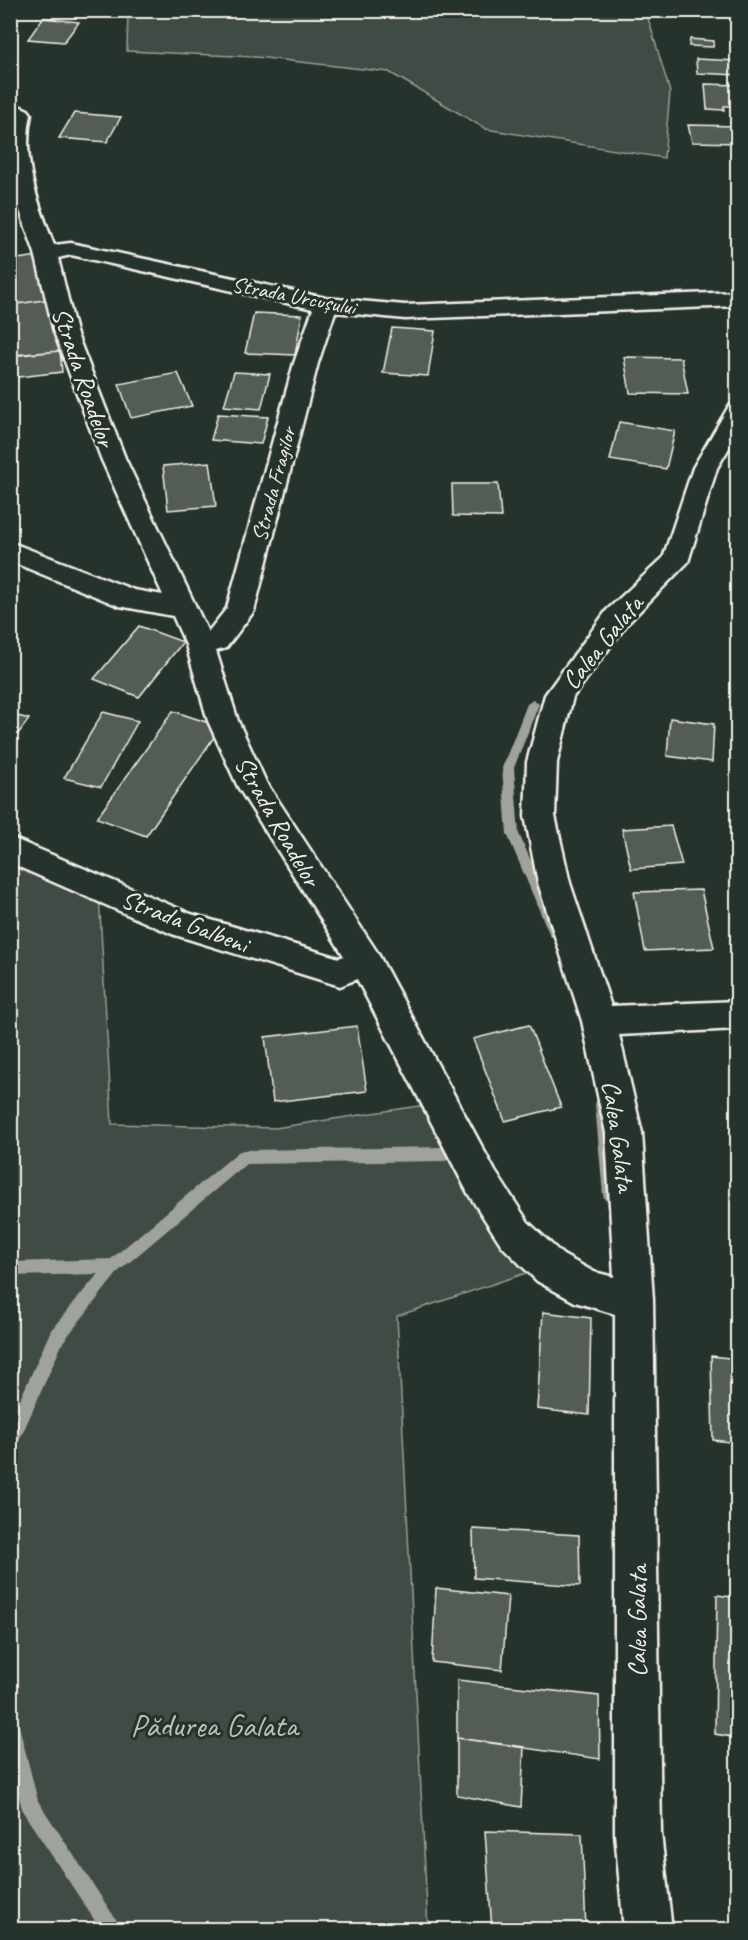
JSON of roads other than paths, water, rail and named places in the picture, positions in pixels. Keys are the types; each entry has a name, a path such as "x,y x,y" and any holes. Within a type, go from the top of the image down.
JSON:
{"street":[{"path":"10,108 21,114 17,133 23,192 45,253"},
{"name":"Strada Urcușului","path":"45,253 71,249 178,271 326,306 405,312 738,299"},
{"name":"Strada Roadelor","path":"45,253 65,332 113,458 200,645 223,721 253,787 365,962 482,1183 515,1234 550,1268 588,1289 634,1300"},
{"name":"Strada Fragilor","path":"200,645 216,641 240,611 306,363 326,306"},
{"name":"Calea Galata","path":"648,1929 638,1833 634,1300 624,1133 599,1021 554,883 540,816 542,762 559,695 617,617 675,562 705,468 738,411"},
{"path":"10,551 129,599 183,608"},
{"name":"Strada Galbeni","path":"10,849 183,925 340,972 365,962"},
{"path":"599,1021 738,1015"}],"waterway":[{"path":"533,704 508,768 513,834 556,933"},
{"path":"602,1104 610,1195"},
{"path":"114,1266 243,1157 445,1154"},
{"path":"10,1269 114,1266"},
{"path":"10,1442 57,1336 114,1266"},
{"path":"10,1726 30,1805 113,1930"}],"park label":[{"name":"Pădurea Galata","path":"214,1725"}]}
